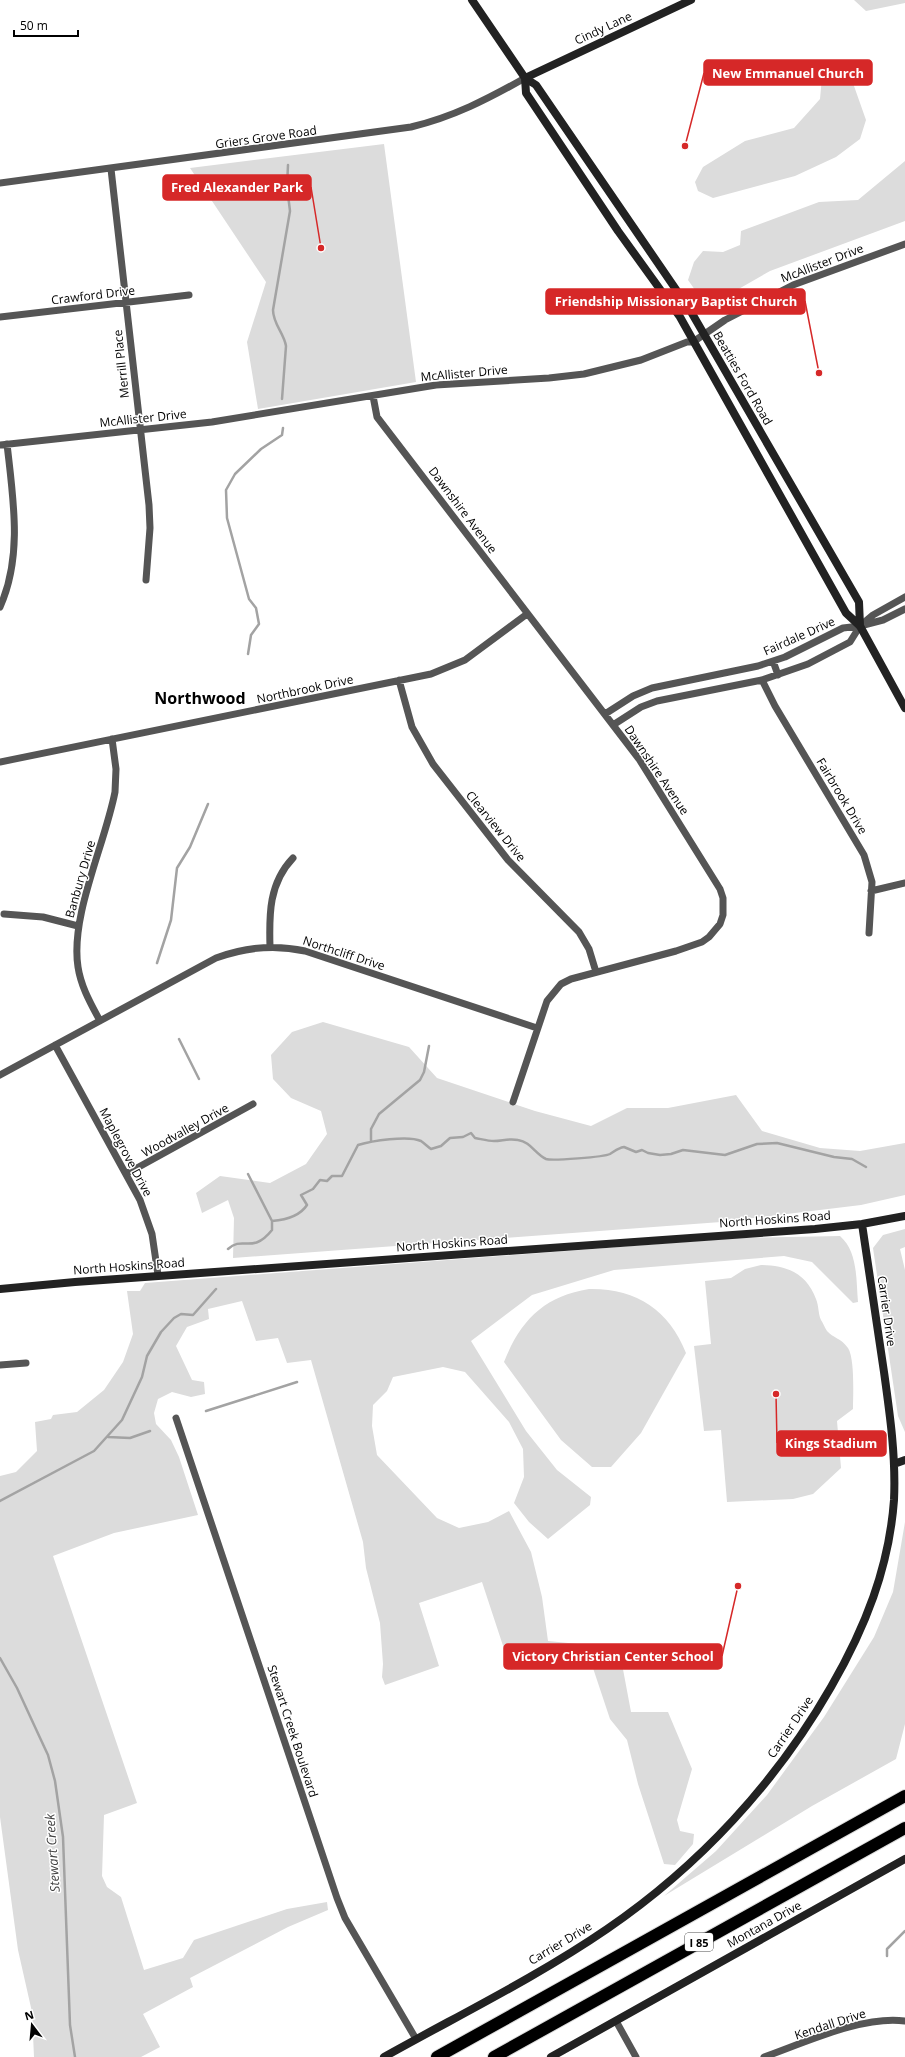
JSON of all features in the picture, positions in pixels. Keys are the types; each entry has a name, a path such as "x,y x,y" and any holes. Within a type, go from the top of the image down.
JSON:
{"highway":[{"path":"882,1809 905,1790"},
{"name":"I 85","path":"437,2057 905,1796"},
{"name":"I 85","path":"494,2057 905,1828"}],"street":[{"name":"Beatties Ford Road","path":"472,0 525,78 536,85 690,310 859,602 860,626"},
{"name":"Cindy Lane","path":"525,78 691,0"},
{"name":"Beatties Ford Road","path":"525,78 526,93 618,231 680,317 846,613 860,626 905,708"},
{"name":"Griers Grove Road","path":"0,183 411,127 450,116 478,104 525,78"},
{"name":"Merrill Place","path":"111,168 149,505 150,528 146,580"},
{"name":"McAllister Drive","path":"3,444 212,422 436,385 548,378 584,374 641,360 687,342 693,342 725,320 793,285 905,244"},
{"name":"Crawford Drive","path":"0,317 188,294"},
{"name":"Dawnshire Avenue","path":"373,396 377,417 605,714 654,782 720,889 724,907 720,924 712,934 702,942 676,951 571,979 553,992 547,1001 537,1028 513,1102"},
{"path":"0,607 9,580 15,532 3,444"},
{"path":"613,725 641,708 657,702 762,680 808,664 850,642 860,626 873,615 905,597"},
{"name":"Fairdale Drive","path":"605,714 633,696 652,688 704,678 773,661 812,645 843,628 860,626 883,620 905,608"},
{"name":"Northbrook Drive","path":"0,762 431,674 457,664 486,646 528,614"},
{"path":"773,661 778,675"},
{"path":"704,678 706,691"},
{"name":"Clearview Drive","path":"399,680 412,727 433,764 508,860 579,932 589,949 596,972"},
{"name":"Fairbrook Drive","path":"762,680 775,706 864,855 871,875 869,933"},
{"name":"Banbury Drive","path":"100,1021 85,992 80,976 76,950 78,926 116,792 116,769 112,739"},
{"path":"270,947 270,907 275,883 280,874 293,858"},
{"path":"871,891 905,883"},
{"path":"4,914 44,917 78,926"},
{"name":"Northcliff Drive","path":"0,1075 216,958 232,952 270,947 305,951 537,1028"},
{"name":"Maplegrove Drive","path":"55,1045 126,1174 148,1219 152,1234 158,1275"},
{"name":"Woodvalley Drive","path":"126,1174 254,1104"},
{"name":"North Hoskins Road","path":"0,1289 158,1275 862,1224 905,1216"},
{"name":"Carrier Drive","path":"384,2057 561,1958 627,1914 697,1856 728,1825 762,1786 794,1745 842,1668 866,1619 880,1579 888,1543 894,1502 894,1464 891,1427 862,1224"},
{"path":"0,1365 26,1363"},
{"name":"Stewart Creek Boulevard","path":"176,1418 337,1898 345,1918 416,2039"},
{"path":"894,1464 905,1460"},
{"name":"Montana Drive","path":"551,2057 905,1859"},
{"name":"Kendall Drive","path":"764,2057 861,2024 886,2020 905,2021"},
{"path":"616,2021 636,2057"}],"shaded area":[{"path":"854,0 905,0 905,3 866,11"},
{"path":"834,64 848,69 866,120 860,139 836,157 795,176 713,198 698,191 695,182 703,167 745,141 794,128 820,99 822,77"},
{"path":"384,144 416,382 258,409 247,342 266,282 190,168"},
{"path":"905,161 905,221 770,271 707,307 688,280 694,262 703,251 723,252 740,245 741,231 819,202 858,200"},
{"path":"323,1022 409,1047 437,1078 535,1111 591,1126 627,1108 668,1108 736,1095 762,1131 820,1148 860,1151 905,1143 905,1195 861,1205 721,1222 233,1258 234,1218 228,1200 202,1213 196,1193 220,1176 270,1183 306,1164 327,1134 321,1111 291,1098 273,1079 271,1055 292,1032"},
{"path":"905,1229 905,1247 900,1249 905,1270 905,1432 898,1416 873,1248 883,1235"},
{"path":"840,1236 846,1242 853,1258 858,1302 853,1303 812,1262 784,1256 614,1270 532,1295 471,1341 526,1431 557,1470 591,1497 590,1505 548,1539 529,1522 514,1503 524,1477 523,1449 509,1422 465,1372 443,1367 393,1377 387,1391 373,1405 372,1426 377,1455 437,1518 459,1528 488,1522 509,1511 531,1552 542,1597 548,1641 619,1648 631,1712 668,1712 692,1769 677,1820 680,1831 694,1834 693,1844 675,1865 664,1864 638,1784 627,1740 610,1719 591,1662 555,1656 511,1670 482,1582 419,1603 439,1666 385,1685 382,1677 383,1664 380,1623 366,1568 363,1542 311,1360 287,1363 278,1338 256,1341 242,1301 208,1309 209,1319 187,1327 176,1346 192,1380 204,1382 205,1394 191,1397 172,1392 158,1399 154,1413 156,1424 171,1440 179,1457 198,1515 114,1533 53,1556 137,1803 104,1815 102,1876 107,1887 121,1897 144,1970 183,1958 194,1940 287,1909 327,1902 328,1910 288,1927 190,1978 193,1987 143,2014 160,2047 141,2057 34,2057 32,2012 18,1950 0,1817 0,1476 16,1472 37,1451 35,1422 51,1419 53,1415 77,1412 104,1390 123,1362 133,1334 127,1291 140,1291 145,1283 737,1238"},
{"path":"761,1265 770,1265 787,1269 801,1277 812,1290 817,1302 820,1318 826,1330 840,1340 848,1348 850,1353 853,1378 853,1409 837,1421 841,1468 813,1494 793,1499 727,1502 721,1430 704,1431 694,1346 711,1344 705,1281 731,1278 745,1269"},
{"path":"589,1289 621,1292 648,1304 660,1313 670,1324 686,1353 641,1433 611,1467 592,1467 561,1440 504,1362 510,1347 518,1334 536,1313 547,1304 559,1298 573,1292"},
{"path":"905,1522 905,1724 896,1759 812,1806 664,1896 716,1851 767,1795 824,1717 874,1637 893,1592"}],"waterway":[{"path":"282,399 286,346 273,315 273,310 290,211 287,187 288,165"},
{"path":"248,654 251,635 259,624 256,608 249,599 227,518 226,490 235,474 261,449 282,435 283,428"},
{"path":"157,963 171,920 177,868 190,847 208,804"},
{"path":"179,1039 199,1079"},
{"path":"371,1141 371,1129 379,1114 420,1080 424,1072 429,1046"},
{"path":"272,1221 282,1220 296,1215 304,1209 307,1205 301,1195 313,1189 320,1180 327,1181 332,1176 342,1176 358,1145 390,1139 415,1139 421,1141 431,1149 441,1146 450,1138 463,1137 471,1133 475,1138 487,1140 494,1141 512,1139 522,1141 546,1159 606,1155 624,1147 636,1152 642,1150 648,1153 660,1155 671,1154 683,1150 725,1155 757,1144 777,1143 834,1157 852,1159 866,1167"},
{"path":"228,1249 233,1245 259,1242 272,1230 272,1221 248,1174"},
{"path":"0,1501 94,1451 122,1420 142,1377 147,1356 161,1332 174,1318 181,1314 193,1315 216,1289"},
{"path":"206,1411 297,1382"},
{"path":"108,1437 130,1438 150,1431"},
{"name":"Stewart Creek","path":"0,1658 17,1688 48,1755 55,1781 63,1837 70,2025 75,2057"},
{"path":"887,1956 887,1949 905,1931"}],"place":[{"name":"New Emmanuel Church","path":"685,146"},
{"name":"Fred Alexander Park","path":"321,248"},
{"name":"Friendship Missionary Baptist Church","path":"819,373"},
{"name":"Kings Stadium","path":"776,1394"},
{"name":"Victory Christian Center School","path":"738,1586"}],"district":[{"name":"Northwood","path":"200,698"}]}
